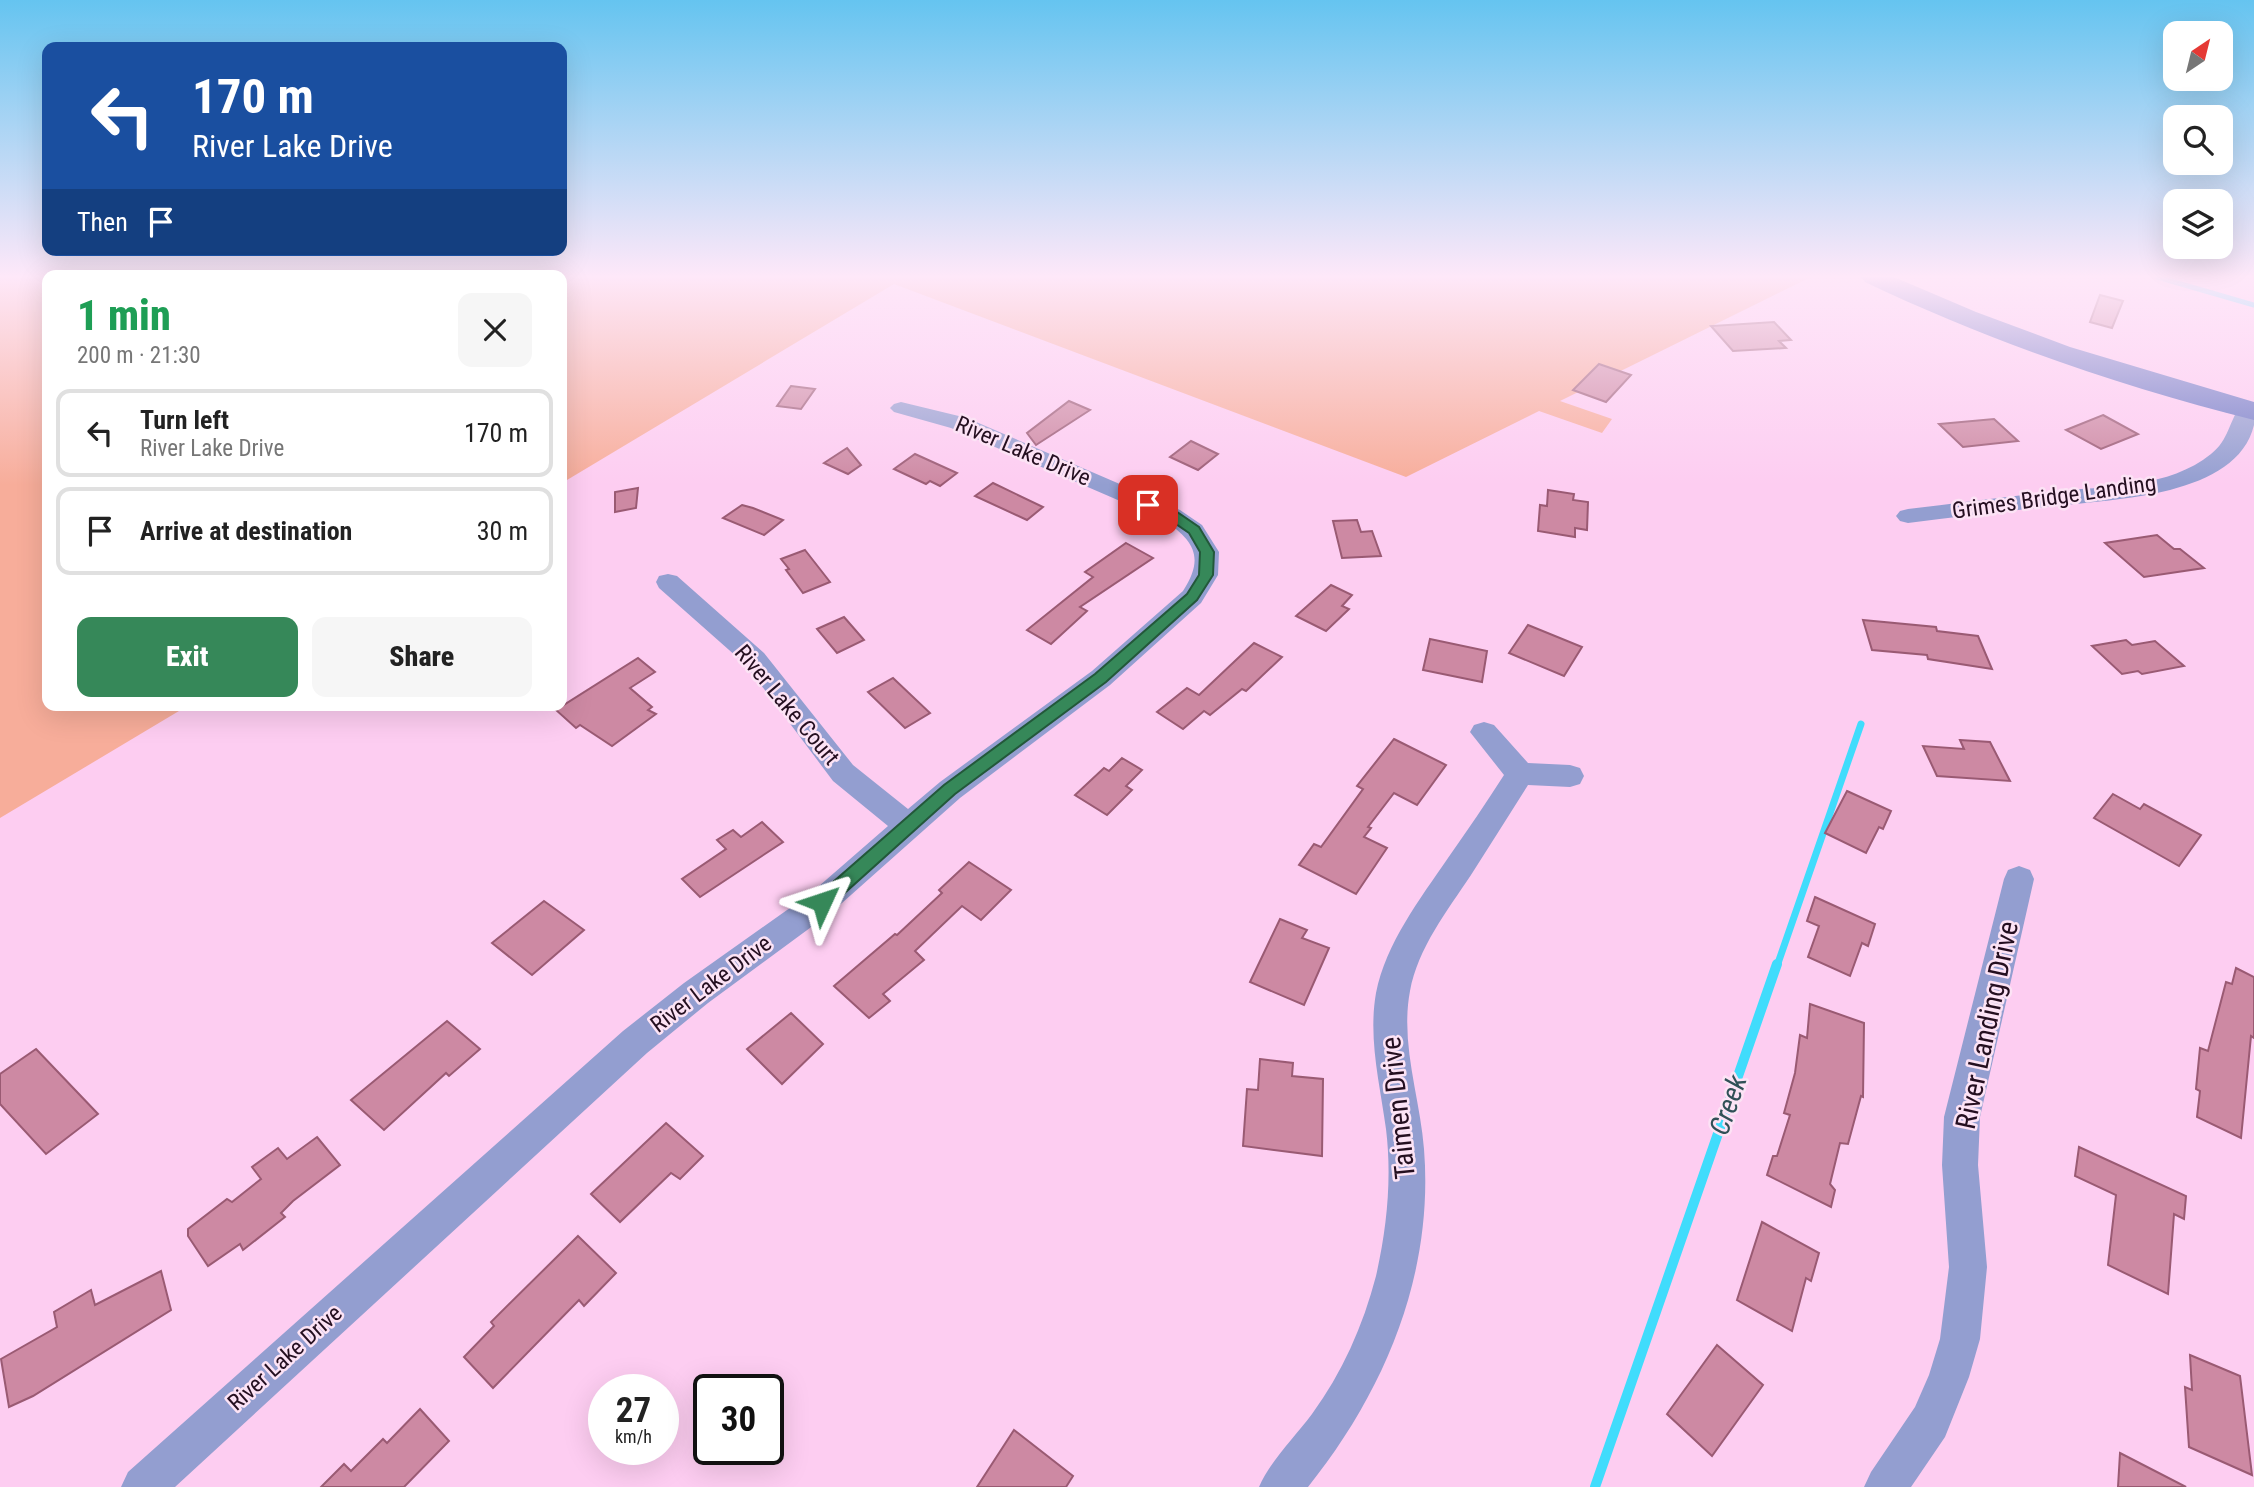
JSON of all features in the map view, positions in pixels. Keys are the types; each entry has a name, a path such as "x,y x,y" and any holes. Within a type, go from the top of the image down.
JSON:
{"street":[{"path":"2042,346 2129,376 2251,410"},
{"name":"River Lake Drive","path":"143,1487 635,1041 696,993 822,902 950,790 1101,678 1192,597 1206,575 1207,552 1194,530 1172,515 959,422 901,408"},
{"name":"Grimes Bridge Landing","path":"1908,516 2131,490 2180,479 2211,466 2231,450 2243,432 2251,410"},
{"name":"River Lake Court","path":"668,582 755,659 843,773 908,825"},
{"path":"1484,732 1520,774 1570,776"},
{"name":"Taimen Drive","path":"1281,1487 1334,1419 1350,1393 1366,1363 1389,1295 1406,1209 1405,1137 1394,1081 1390,1035 1390,1012 1398,972 1415,934 1520,774"},
{"name":"River Landing Drive","path":"1886,1487 1930,1422 1949,1377 1960,1339 1968,1267 1960,1165 1962,1117 2019,879"}],"shaded area":[{"path":"0,346 42,346 42,711 179,711 0,818"},
{"path":"567,346 790,346 567,480"},
{"path":"1060,346 1671,346 1560,401 1612,419 1602,433 1539,411 1406,477"}],"building":[{"path":"1729,346 1786,348 1733,351"},
{"path":"1599,364 1631,375 1606,402 1573,390"},
{"path":"791,386 815,389 801,409 777,406"},
{"path":"1069,401 1090,410 1036,445 1027,433"},
{"path":"2103,415 2138,434 2101,449 2066,430"},
{"path":"1994,419 2018,441 1963,447 1939,424"},
{"path":"1191,441 1218,454 1198,470 1170,457"},
{"path":"847,448 861,465 848,474 824,463"},
{"path":"915,454 957,473 940,486 930,481 926,484 894,469"},
{"path":"993,483 1043,507 1027,520 975,496"},
{"path":"638,488 636,508 615,512 615,492"},
{"path":"1548,490 1574,494 1573,500 1588,502 1587,530 1575,528 1575,537 1538,531 1540,505 1547,506"},
{"path":"742,505 783,520 764,535 723,518"},
{"path":"1357,520 1361,532 1372,531 1381,556 1342,558 1333,521"},
{"path":"2157,535 2204,568 2144,577 2105,543"},
{"path":"1126,543 1153,558 1080,607 1087,611 1051,644 1027,630 1093,577 1085,572"},
{"path":"805,550 830,582 803,593 781,559"},
{"path":"1331,585 1352,595 1342,606 1349,609 1326,631 1296,616"},
{"path":"844,617 864,640 837,653 817,629"},
{"path":"1863,620 1936,627 1937,631 1978,636 1992,669 1928,659 1927,655 1872,650"},
{"path":"1528,625 1582,647 1564,676 1509,653"},
{"path":"1430,639 1487,651 1482,682 1423,670"},
{"path":"2126,640 2132,645 2155,641 2184,666 2142,674 2138,671 2122,674 2092,646"},
{"path":"1254,643 1282,657 1246,691 1242,689 1210,715 1204,711 1183,729 1157,712 1187,688 1199,695"},
{"path":"638,658 655,672 630,688 652,707 648,710 656,714 612,746 580,725 576,728 557,711 567,711 567,703"},
{"path":"893,678 930,713 905,728 868,692"},
{"path":"1394,739 1446,765 1417,805 1394,793 1368,827 1371,828 1364,837 1387,848 1356,894 1299,865 1314,844 1321,847 1363,789 1357,786"},
{"path":"1960,740 1990,742 2010,781 1937,776 1923,746 1964,749"},
{"path":"1122,758 1142,770 1126,786 1132,790 1107,815 1075,795 1104,768 1109,771"},
{"path":"1847,791 1891,811 1883,829 1879,827 1866,853 1825,833"},
{"path":"2113,794 2140,809 2144,804 2201,835 2179,866 2094,818"},
{"path":"762,822 783,842 700,897 682,879 726,849 717,840 733,830 741,837"},
{"path":"969,862 1011,890 981,920 962,906 915,951 924,960 883,994 890,1001 869,1018 834,986 897,935 942,893 939,890"},
{"path":"1815,897 1875,924 1868,946 1862,943 1850,976 1808,957 1819,926 1807,921"},
{"path":"544,901 584,930 532,975 492,943"},
{"path":"1280,919 1307,930 1302,938 1329,948 1304,1005 1250,982"},
{"path":"2236,968 2254,977 2254,1038 2251,1036 2241,1138 2197,1117 2200,1091 2196,1089 2200,1048 2208,1051 2226,982 2232,984"},
{"path":"1810,1004 1864,1023 1863,1097 1861,1096 1848,1144 1840,1143 1830,1184 1835,1190 1831,1207 1767,1175 1773,1156 1777,1156 1790,1115 1784,1113 1795,1073 1800,1035 1807,1038"},
{"path":"791,1013 823,1044 782,1084 747,1049"},
{"path":"447,1021 480,1049 449,1076 446,1073 384,1130 351,1100"},
{"path":"36,1049 98,1114 46,1154 0,1104 0,1074"},
{"path":"1260,1059 1293,1063 1292,1076 1323,1079 1322,1156 1243,1146 1247,1089 1258,1090"},
{"path":"666,1123 703,1156 680,1179 671,1173 620,1222 591,1194"},
{"path":"317,1137 340,1165 293,1201 281,1213 285,1217 243,1250 240,1244 208,1266 188,1236 188,1229 227,1199 232,1202 261,1179 252,1167 278,1148 287,1159"},
{"path":"2079,1147 2186,1196 2184,1219 2174,1214 2168,1294 2108,1265 2116,1195 2075,1176"},
{"path":"1762,1222 1819,1253 1811,1281 1806,1278 1792,1331 1737,1300"},
{"path":"578,1236 616,1273 584,1306 579,1300 493,1388 464,1357 494,1326 491,1322"},
{"path":"161,1271 171,1310 33,1396 9,1407 1,1359 57,1327 54,1312 91,1290 95,1305"},
{"path":"1717,1345 1763,1385 1712,1456 1667,1414"},
{"path":"2190,1355 2240,1376 2252,1475 2189,1447 2185,1387 2192,1390"},
{"path":"420,1409 449,1441 404,1487 321,1487 344,1464 351,1471 383,1439 387,1443"},
{"path":"1014,1430 1073,1476 1066,1487 977,1487"},
{"path":"2120,1453 2186,1487 2118,1487"}],"waterway":[{"name":"Creek","path":"1777,966 1861,724"},
{"name":"Creek","path":"1595,1487 1777,964"}],"route":[{"path":"822,902 950,790 1101,678 1192,597 1206,575 1207,552 1194,530 1172,515 1148,505"}]}
